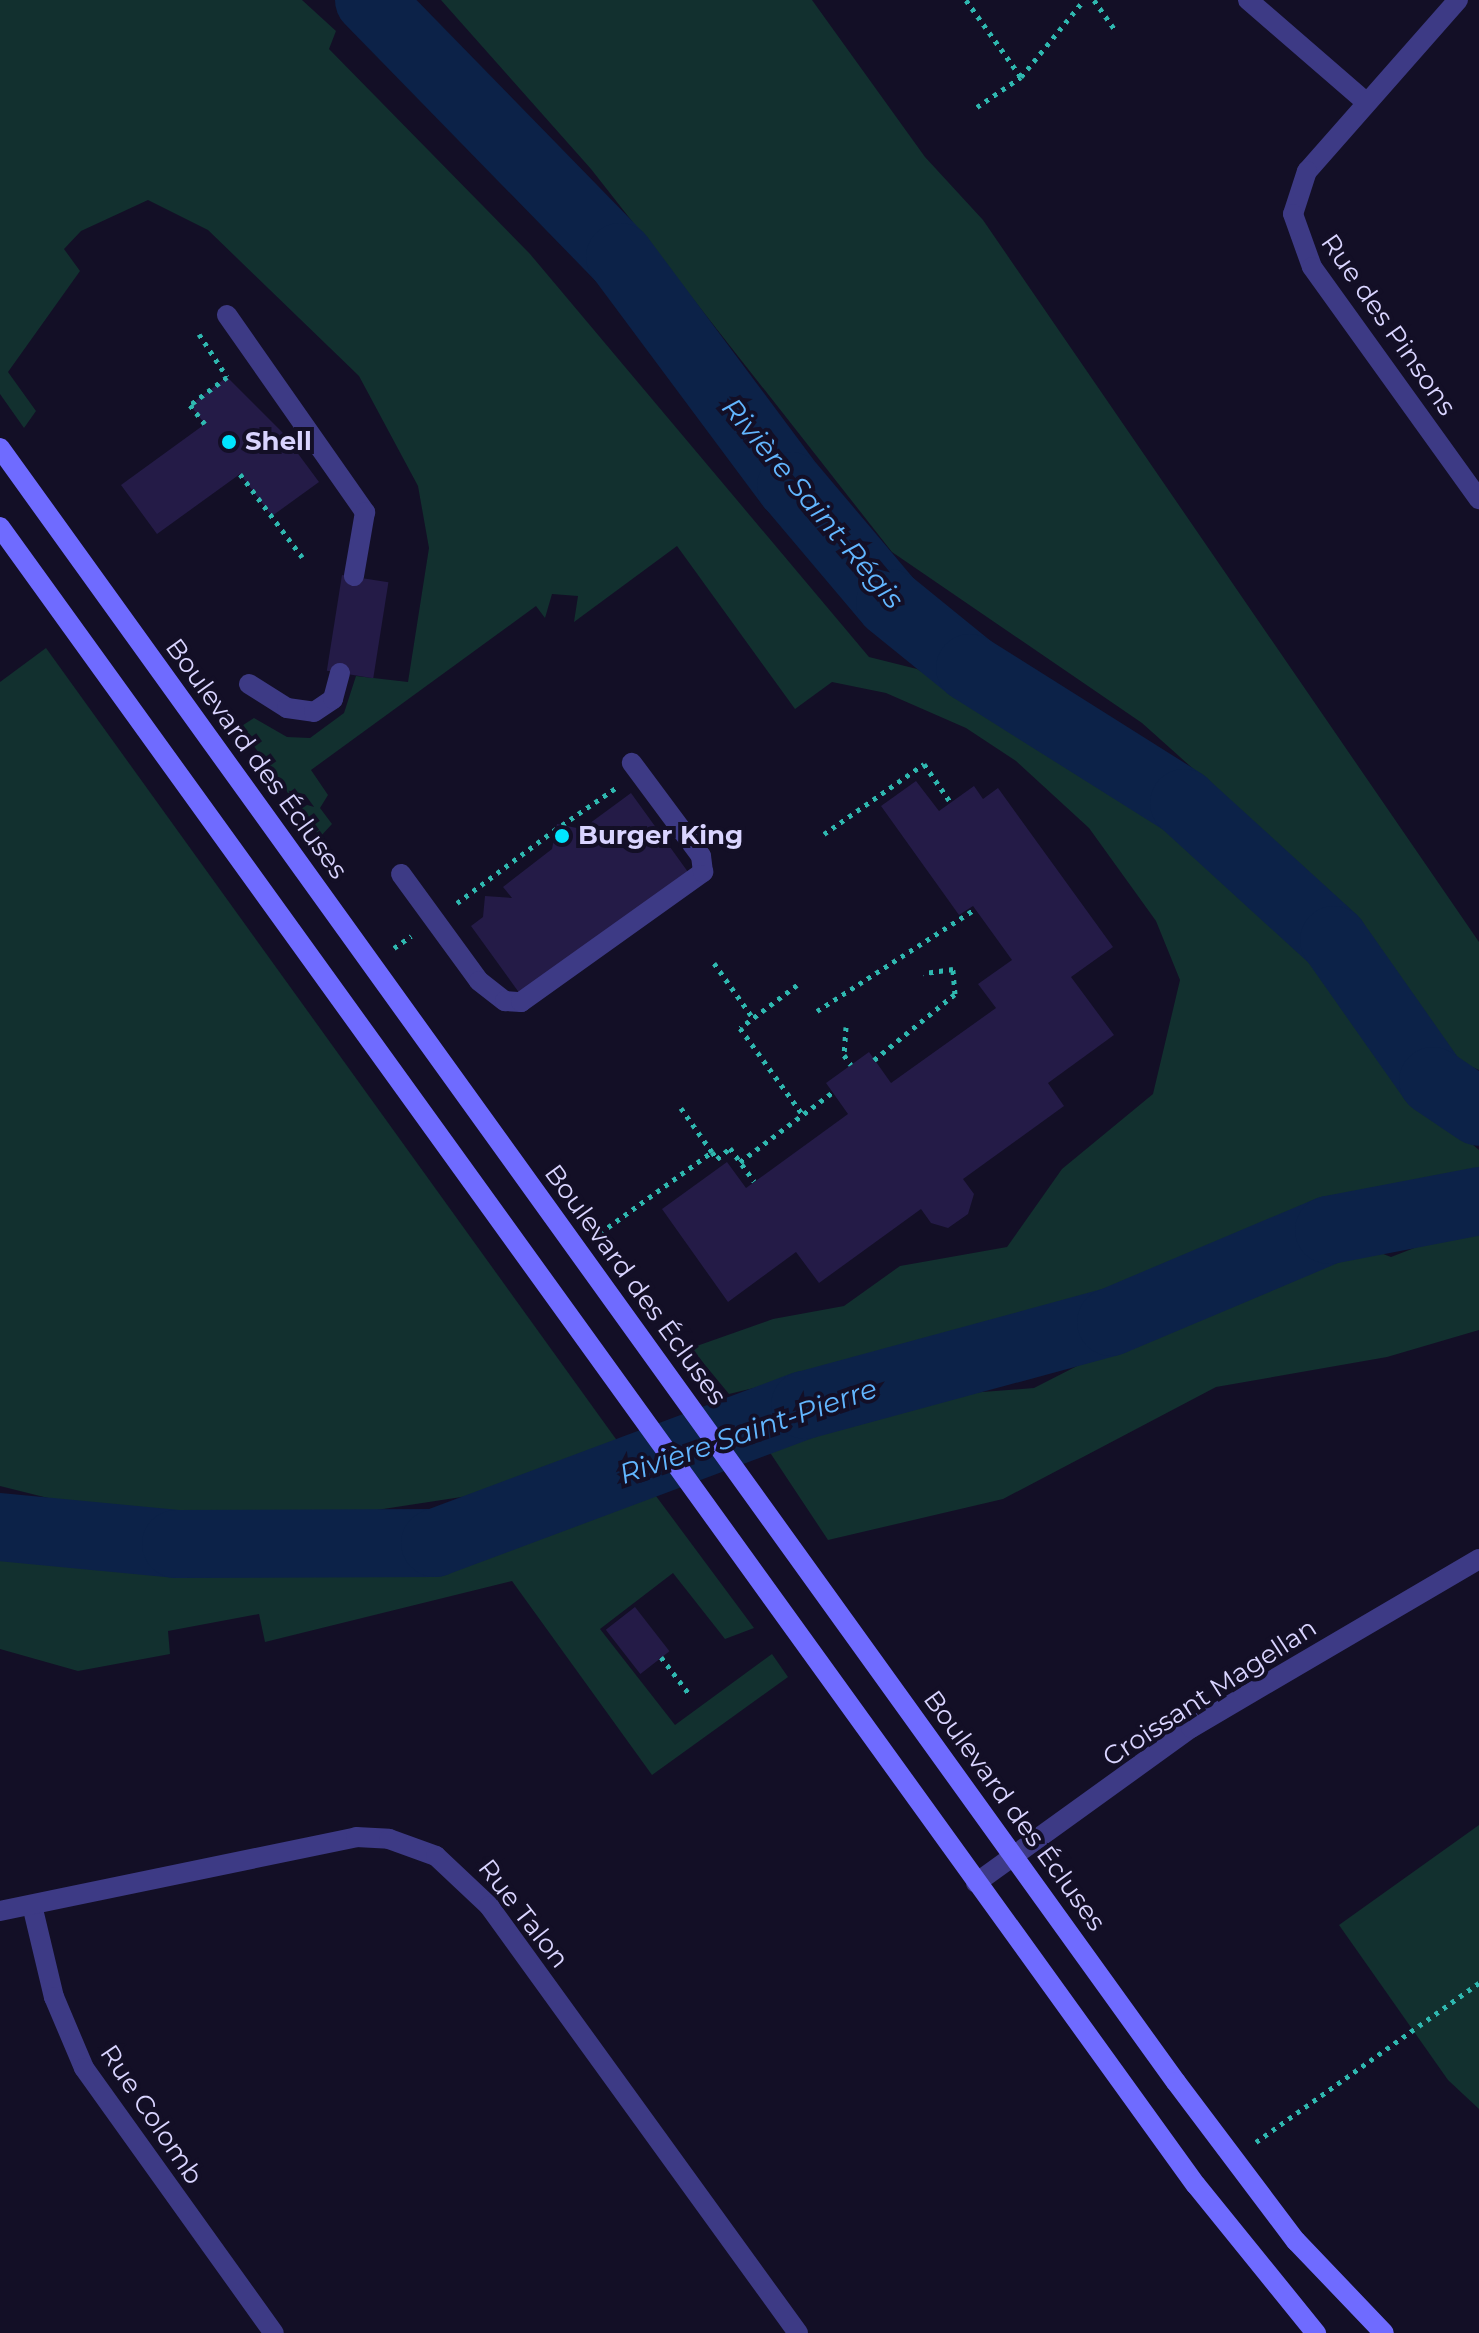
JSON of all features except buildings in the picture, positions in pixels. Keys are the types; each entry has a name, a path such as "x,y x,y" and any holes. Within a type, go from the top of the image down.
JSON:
{"street":[{"path":"1248,0 1367,103 1458,0"},
{"name":"Rue des Pinsons","path":"1367,103 1307,171 1293,214 1312,267 1479,499"},
{"path":"227,315 365,512 354,576"},
{"name":"Boulevard des Écluses","path":"0,448 1263,2199 1384,2333"},
{"path":"0,527 1236,2240 1316,2333"},
{"path":"249,684 287,708 314,712 333,699 340,673"},
{"path":"401,874 479,981 505,1001 521,1002 703,872 701,856 632,763"},
{"name":"Croissant Magellan","path":"976,1883 1207,1718 1479,1559"},
{"name":"Rue Talon","path":"0,1911 356,1837 389,1839 436,1856 489,1906 798,2333"},
{"name":"Rue Colomb","path":"32,1905 54,1997 84,2068 274,2333"}],"path":[{"path":"966,0 1021,77"},
{"path":"977,107 1021,77 1084,0"},
{"path":"1094,0 1114,29"},
{"path":"199,334 227,377 190,405 205,424"},
{"path":"240,474 302,557"},
{"path":"824,834 924,764 951,803"},
{"path":"446,911 620,784"},
{"path":"817,1011 975,909"},
{"path":"714,963 753,1018"},
{"path":"874,1060 955,994 953,969 923,973"},
{"path":"797,985 740,1028 803,1115"},
{"path":"846,1027 844,1055 851,1065"},
{"path":"740,1162 833,1092"},
{"path":"681,1108 717,1159 730,1148 754,1181"},
{"path":"599,1233 712,1152"},
{"path":"661,1657 690,1695"},
{"path":"1255,2143 1479,1983"}],"green space":[{"path":"0,0 302,0 336,31 329,49 530,254 869,657 917,669 1160,822 1264,901 1406,1087 1479,1150 1479,1193 1288,1228 1145,1294 729,1394 691,1348 773,1319 844,1306 900,1266 1007,1247 1062,1169 1153,1094 1180,980 1156,921 1089,828 1016,761 966,728 886,693 832,682 795,709 677,546 574,622 578,596 552,594 545,618 536,606 311,770 328,795 320,808 332,824 320,837 240,727 254,718 287,737 310,738 344,713 356,676 408,682 429,548 418,486 359,376 208,230 148,200 81,231 64,249 80,271 8,372 36,411 24,428 0,394"},
{"path":"441,0 812,0 925,157 983,220 1479,942 1479,1070 1449,1057 1351,910 1142,723 892,552 591,169"},
{"path":"46,648 626,1453 481,1494 344,1515 199,1513 52,1499 0,1486 0,682"},
{"path":"1479,1223 1479,1330 1387,1357 1216,1387 1003,1499 828,1540 765,1445 879,1400 1034,1388 1214,1296 1274,1278 1321,1245 1347,1240 1391,1257"},
{"path":"653,1492 754,1628 725,1639 673,1573 600,1629 675,1725 772,1654 788,1677 652,1775 512,1581 265,1642 259,1614 168,1631 170,1654 78,1671 0,1649 0,1534 83,1549 231,1559 380,1555"},
{"path":"1479,1825 1479,2109 1448,2080 1339,1925"}],"waterway":[{"name":"Rivière Saint-Régis","path":"369,0 620,257 791,486 890,603 970,668 1184,803 1334,940 1433,1081 1479,1112"},
{"name":"Rivière Saint-Pierre","path":"0,1527 176,1544 435,1543 805,1405 1111,1322 1329,1230 1479,1201"}],"place":[{"name":"Shell","path":"229,442"},
{"name":"Burger King","path":"562,836"}]}
